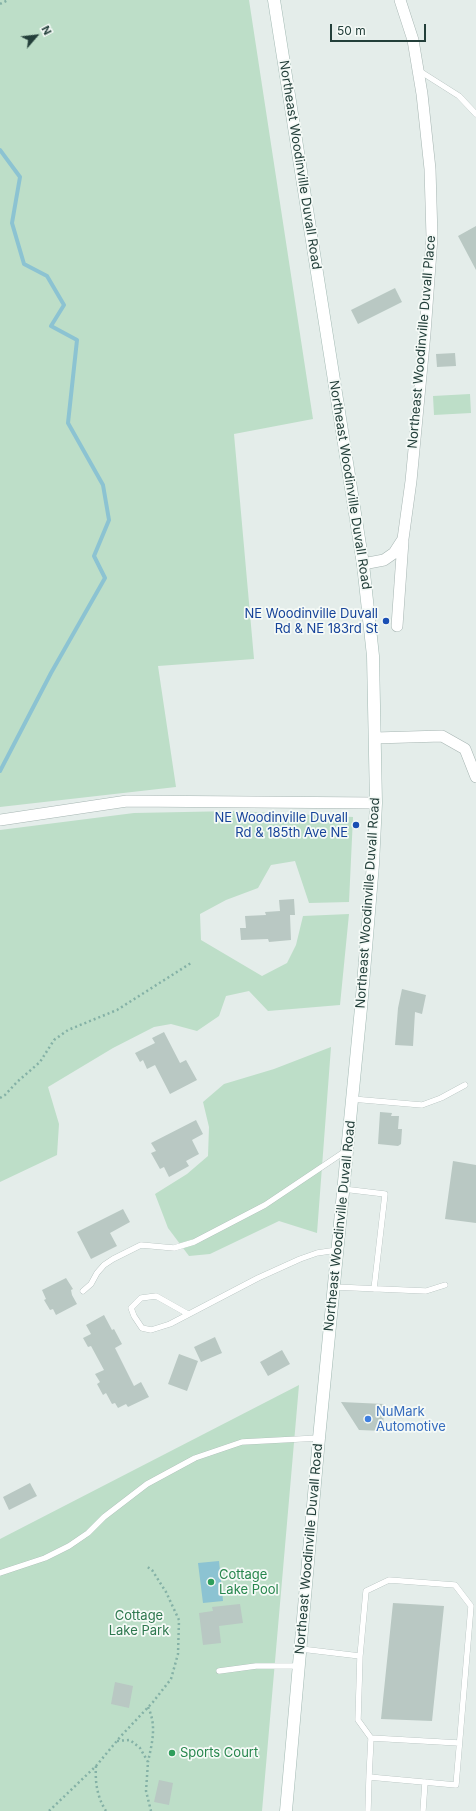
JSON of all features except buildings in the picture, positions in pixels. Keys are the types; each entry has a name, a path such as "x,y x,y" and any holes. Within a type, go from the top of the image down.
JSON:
{"main road":[{"name":"Northeast Woodinville Duvall Road","path":"274,0 362,564 373,656 376,738 376,803 369,921 319,1438 286,1811"}],"street":[{"name":"Northeast Woodinville Duvall Place","path":"362,564 384,560 394,553 403,539 411,481 426,333 432,237 430,170 413,40 400,0"},
{"path":"398,626 403,539"},
{"path":"376,738 442,736 465,749 476,777"},
{"path":"0,820 127,801 376,803"}],"lane":[{"path":"418,70 460,96 476,114"},
{"path":"352,1098 422,1104 441,1098 465,1085"},
{"path":"83,1291 91,1284 97,1273 104,1265 141,1245 174,1248 194,1242 265,1205 347,1150"},
{"path":"343,1189 385,1194 374,1289"},
{"path":"188,1314 156,1296 141,1298 131,1308 134,1316 142,1328 151,1330 170,1324 258,1278 300,1259 317,1253 337,1250"},
{"path":"334,1287 426,1291 445,1285"},
{"path":"0,1573 46,1558 69,1546 88,1533 104,1516 148,1484 195,1458 242,1442 319,1438"},
{"path":"368,1811 371,1738 358,1720 360,1656 366,1591 389,1580 455,1585 471,1606 456,1785 370,1777"},
{"path":"300,1649 360,1656"},
{"path":"220,1670 256,1666 299,1666"},
{"path":"371,1738 459,1743"},
{"path":"423,1811 425,1782"}],"path":[{"path":"0,4 8,0"},
{"path":"0,1098 40,1062 54,1040 68,1030 118,1010 191,963"},
{"path":"49,1811 96,1766 171,1679 178,1654 178,1620 166,1592 152,1570 146,1566"},
{"path":"148,1707 151,1714 154,1733 148,1762 146,1791 151,1811"},
{"path":"116,1741 130,1740 140,1748 148,1762"},
{"path":"96,1766 95,1779 98,1794 106,1811"}],"green space":[{"path":"0,0 249,0 313,419 234,434 254,659 158,666 176,787 0,807"},
{"path":"470,394 471,413 434,415 433,396"},
{"path":"235,811 353,817 349,902 309,903 295,861 271,865 258,888 226,900 200,914 201,940 262,976 287,963 296,945 303,916 349,914 340,1005 268,1011 249,991 226,996 219,1016 197,1031 171,1024 154,1027 113,1048 48,1087 59,1124 57,1155 0,1182 0,830 134,813"},
{"path":"331,1047 317,1233 279,1221 210,1254 189,1256 168,1228 155,1194 187,1174 208,1156 209,1127 203,1102 224,1084 274,1069"},
{"name":"Cottage Lake Park","path":"299,1385 262,1811 0,1811 0,1539"}],"water":[{"name":"Cottage Lake Pool","path":"219,1561 223,1601 203,1603 198,1563"}],"waterway":[{"path":"0,150 20,177 12,223 24,264 47,276 64,305 51,326 77,340 68,423 103,485 109,520 94,556 105,578 51,673 0,771"}],"place":[{"name":"NE Woodinville Duvall Rd & NE 183rd St","path":"386,621"},
{"name":"NE Woodinville Duvall Rd & 185th Ave NE","path":"356,825"},
{"name":"NuMark Automotive","path":"368,1419"},
{"name":"Cottage Lake Pool","path":"211,1582"},
{"name":"Sports Court","path":"172,1753"}]}
